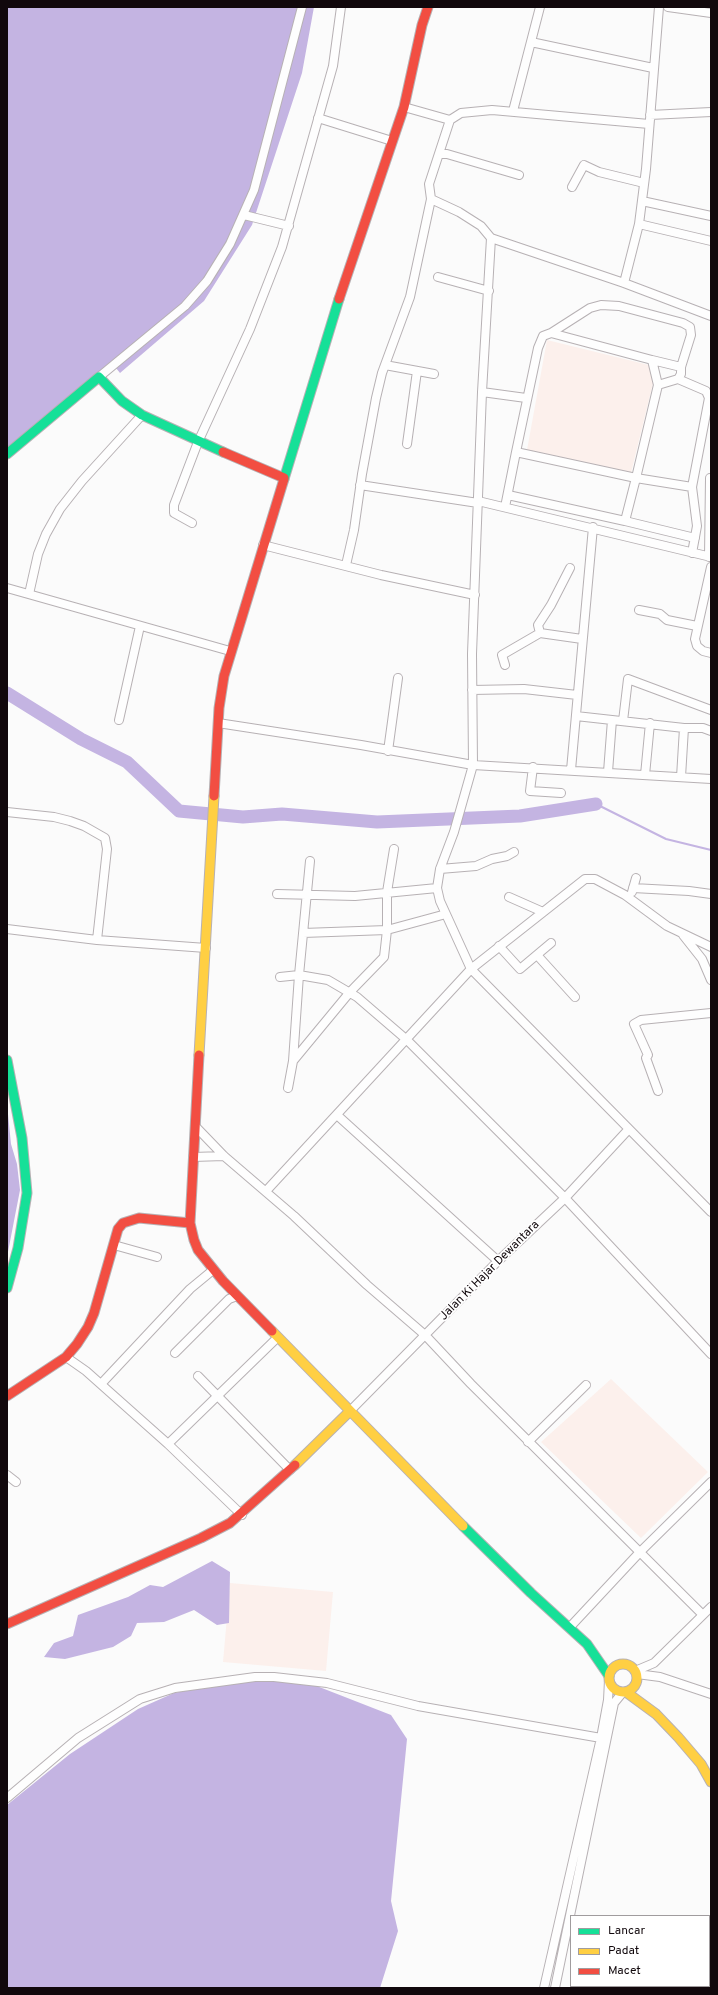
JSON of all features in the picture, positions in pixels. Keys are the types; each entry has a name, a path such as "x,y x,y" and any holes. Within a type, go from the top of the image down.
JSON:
{"main road":[{"path":"428,7 422,25 404,106 346,275 230,651 220,694 190,1223 198,1250 237,1296 531,1593 570,1627 586,1644 609,1678 614,1689 624,1692 656,1714 690,1750 711,1782"},
{"path":"7,454 99,377 122,401 142,414 198,442 284,478"},
{"path":"7,1060 22,1138 27,1193 18,1248 7,1288"},
{"path":"7,1396 66,1357 88,1327 118,1229 123,1223 130,1220 148,1218 190,1223"},
{"path":"7,1624 201,1538 230,1523 242,1515 350,1411"},
{"path":"586,1644 624,1664 629,1665 636,1675 656,1714"},
{"path":"609,1678 613,1668 624,1664"},
{"path":"624,1692 631,1689 636,1675"}],"street":[{"path":"99,377 170,319 197,294 230,244 254,190 302,7"},
{"path":"192,523 174,513 174,505 198,442 250,329 270,281 289,226 333,66 342,7"},
{"path":"513,111 540,7"},
{"path":"624,283 639,224 642,201 659,7"},
{"path":"668,7 711,13"},
{"path":"531,42 653,68"},
{"path":"404,106 450,120"},
{"path":"346,565 354,530 360,485 376,398 385,365 410,297 431,199 429,184 450,120 461,113 492,110 513,111 595,121 649,124"},
{"path":"650,115 711,112"},
{"path":"318,118 392,141"},
{"path":"439,154 447,154 519,175"},
{"path":"572,187 584,165 598,172 644,183"},
{"path":"431,199 459,212 481,226 491,238 624,283 711,316"},
{"path":"642,201 711,216"},
{"path":"244,215 289,226"},
{"path":"639,224 711,241"},
{"path":"491,238 482,392 478,502 472,690 473,765 454,832 440,869 437,888 440,901 471,969 628,1130 711,1212"},
{"path":"438,277 489,291"},
{"path":"505,506 526,398 538,348 543,336 551,333 590,308 602,304 619,306 683,323 690,327 691,335 678,379"},
{"path":"551,333 681,367"},
{"path":"625,521 658,385 652,360"},
{"path":"385,365 434,374"},
{"path":"407,444 417,371"},
{"path":"658,385 678,379 706,391 709,398 692,487 697,519 692,553"},
{"path":"482,392 526,398"},
{"path":"29,594 38,554 46,534 60,509 82,481 142,414"},
{"path":"516,452 636,478 692,487"},
{"path":"360,485 505,506 710,557 710,478"},
{"path":"508,495 695,538"},
{"path":"571,770 593,528"},
{"path":"263,545 381,575 475,595"},
{"path":"711,567 695,639 697,646 703,651 711,652"},
{"path":"540,633 538,625 552,605 570,568"},
{"path":"7,588 230,651"},
{"path":"639,610 660,614 668,620 697,626"},
{"path":"119,720 140,626"},
{"path":"505,665 502,655 540,633 582,639"},
{"path":"388,750 398,678"},
{"path":"623,721 628,679 711,710"},
{"path":"472,690 524,689 577,695"},
{"path":"576,716 650,723 684,728 703,728 711,731"},
{"path":"608,772 612,720"},
{"path":"645,775 650,723"},
{"path":"218,724 388,750 473,765 533,767 711,779"},
{"path":"681,776 684,728"},
{"path":"533,767 530,791 561,793"},
{"path":"7,812 54,817 70,821 84,826 105,838 107,848 97,940"},
{"path":"293,1061 350,992 384,957 386,951 387,930 387,892 394,849"},
{"path":"440,869 476,866 492,859 507,856 514,852"},
{"path":"288,1088 293,1061 299,975 308,895 310,861"},
{"path":"267,1190 471,969 589,878 595,879 629,898 656,919 711,947"},
{"path":"629,898 636,878"},
{"path":"277,894 372,896 387,892 437,888"},
{"path":"633,888 689,891 711,894"},
{"path":"508,897 543,912"},
{"path":"303,933 387,930 446,914"},
{"path":"7,929 142,945 206,948"},
{"path":"683,934 702,959 711,980"},
{"path":"499,946 520,969 551,943"},
{"path":"537,955 575,997"},
{"path":"280,977 299,975 328,980 350,992 407,1040 565,1198 711,1354"},
{"path":"658,1091 646,1058 648,1055 634,1024 641,1020 711,1013"},
{"path":"337,1115 498,1261"},
{"path":"195,1127 224,1156 267,1190 367,1285 425,1335 470,1384 702,1614"},
{"name":"Jalan Ki Hajar Dewantara","path":"350,1411 498,1261 565,1198 628,1130"},
{"path":"193,1157 224,1156"},
{"path":"114,1245 157,1257"},
{"path":"101,1384 190,1289 214,1270"},
{"path":"175,1354 229,1299 237,1296"},
{"path":"168,1444 277,1338"},
{"path":"66,1357 101,1384 168,1444 242,1515"},
{"path":"198,1376 290,1470"},
{"path":"528,1442 586,1385"},
{"path":"7,1475 16,1482"},
{"path":"570,1627 640,1552 711,1482"},
{"path":"636,1675 654,1663 702,1614 711,1607"},
{"path":"636,1675 660,1677 711,1694"},
{"path":"7,1798 78,1738 140,1699 175,1688 255,1677 274,1677 327,1684 418,1706 601,1738"},
{"path":"544,1988 601,1738 608,1700 609,1678"},
{"path":"570,1915 614,1703 624,1692"},
{"path":"555,1988 570,1916"}],"shaded area":[{"path":"7,7 314,7 302,73 252,225 204,301 120,373 112,363 7,450"},
{"path":"547,340 657,367 631,473 527,450"},
{"path":"7,1104 11,1144 17,1164 20,1190 7,1257"},
{"path":"611,1379 708,1472 641,1538 541,1442"},
{"path":"212,1561 230,1572 229,1623 217,1625 194,1610 164,1622 137,1623 131,1636 113,1647 65,1659 44,1657 54,1643 73,1636 78,1615 128,1597 150,1585 163,1587"},
{"path":"230,1583 333,1592 326,1671 223,1662"},
{"path":"252,1678 309,1683 391,1715 407,1739 391,1901 398,1931 380,1988 7,1988 7,1805 70,1754 138,1709 174,1693"}],"waterway":[{"path":"7,693 81,739 127,762 179,811 243,817 282,814 377,822 520,816 596,804"},
{"path":"596,804 666,839 711,850"}],"traffic: fast":[{"path":"284,479 339,299"},
{"path":"7,454 99,377 122,401 142,415 223,452"},
{"path":"7,1060 22,1138 27,1193 18,1248 7,1288"},
{"path":"463,1526 531,1593 587,1644 609,1676"}],"traffic: slow":[{"path":"199,1055 214,796"},
{"path":"272,1331 463,1526"},
{"path":"295,1465 350,1411"},
{"path":"623,1664 633,1668 637,1678 633,1688 623,1692 613,1688 609,1678 613,1668 623,1664"},
{"path":"626,1692 656,1714 678,1737 701,1764 711,1782"}],"traffic: jam":[{"path":"339,299 404,107 422,25 428,7"},
{"path":"223,452 284,478"},
{"path":"214,796 219,708 224,676 284,479"},
{"path":"199,1055 190,1223 194,1240 198,1250 223,1281 272,1331"},
{"path":"7,1396 66,1357 77,1344 88,1327 94,1313 118,1229 123,1223 139,1218 190,1223"},
{"path":"7,1624 201,1538 230,1523 295,1465"}]}
